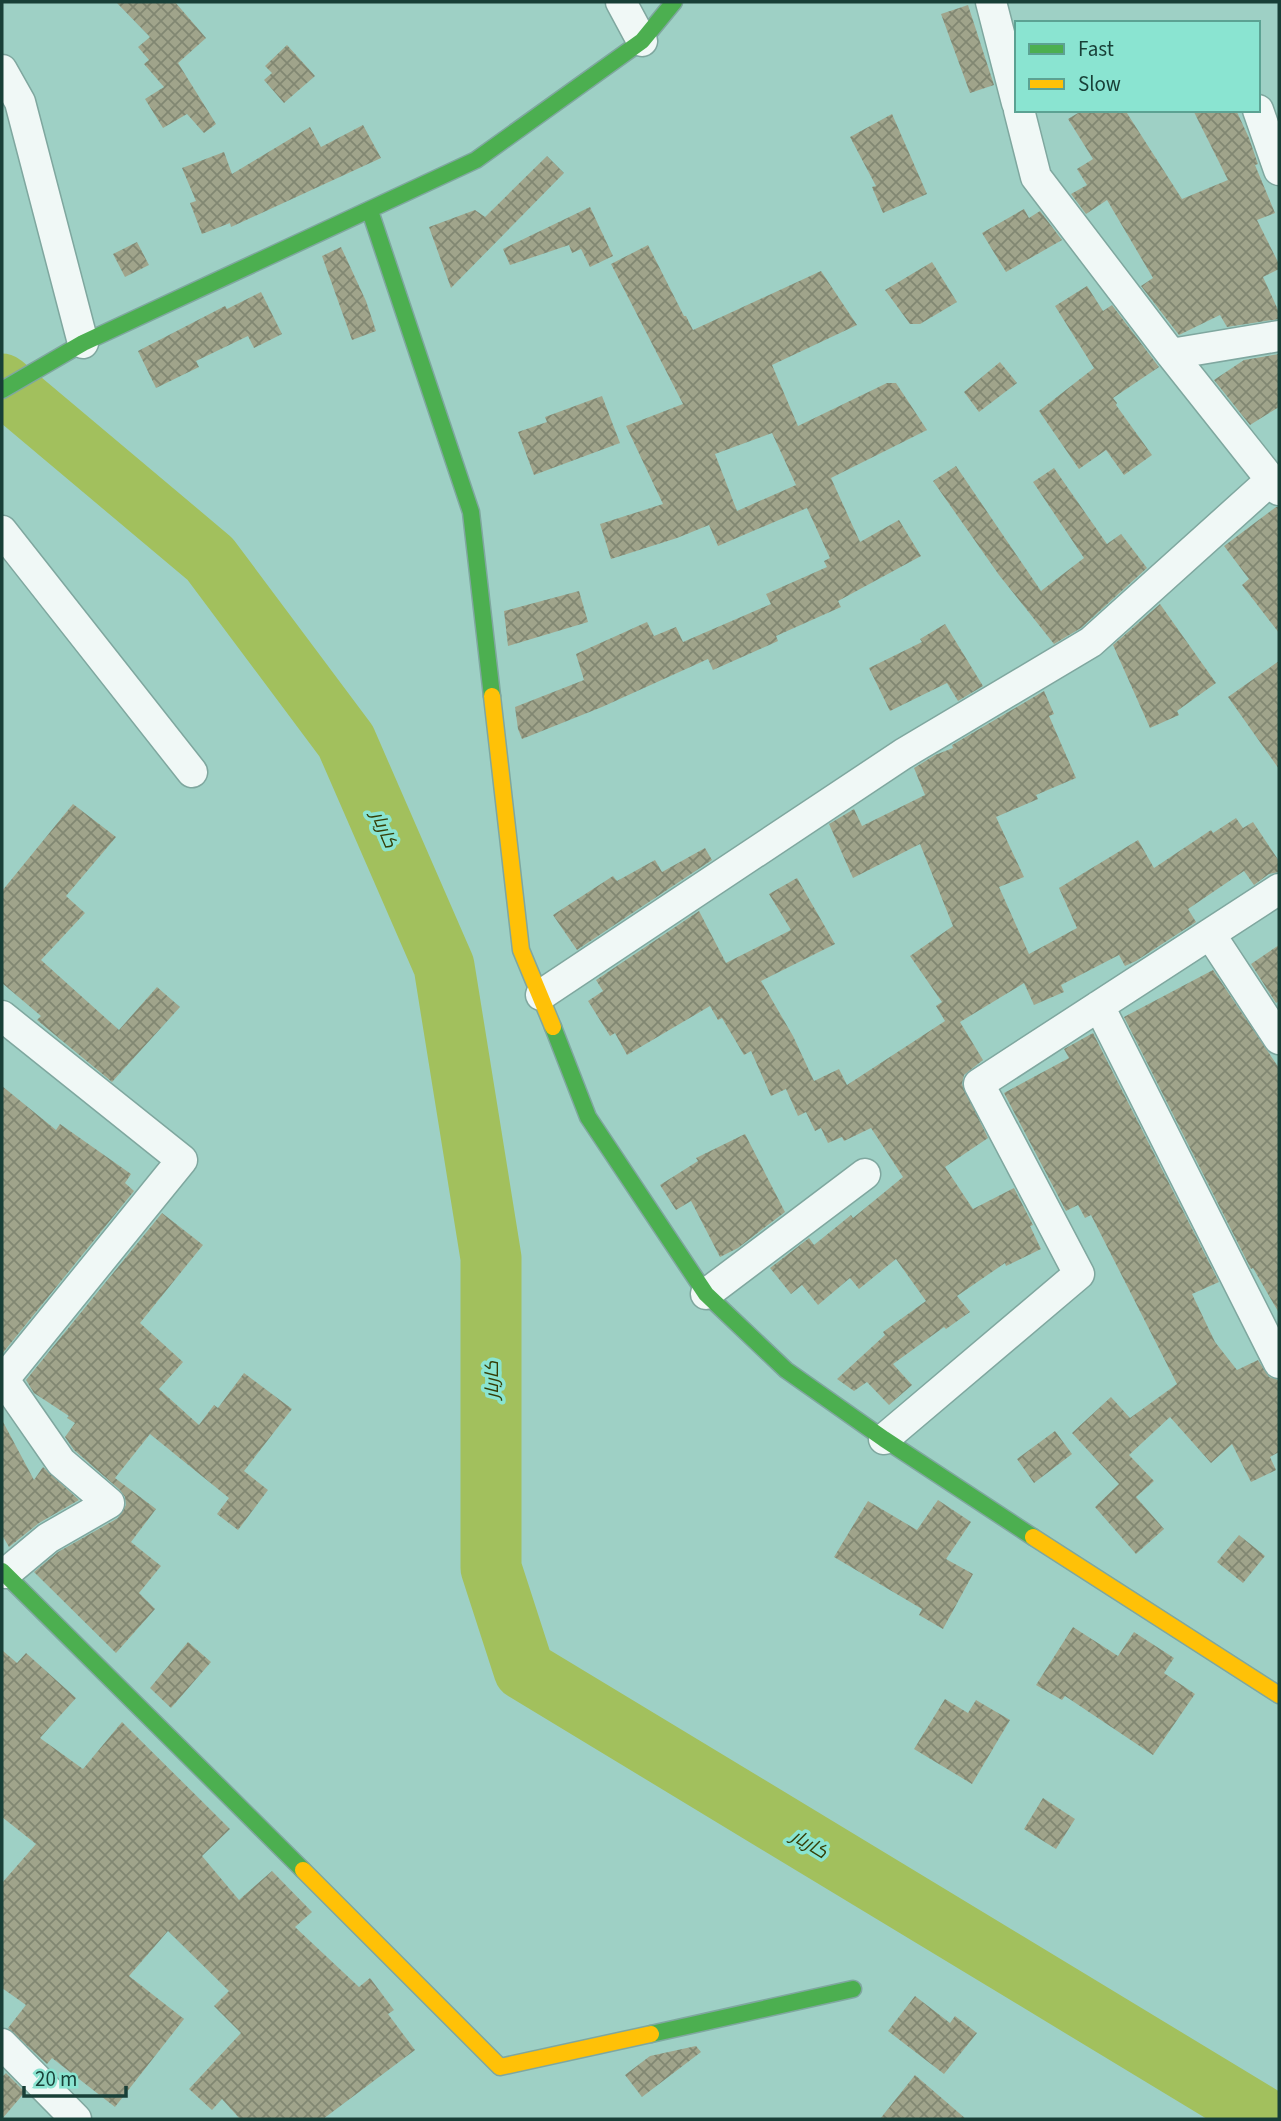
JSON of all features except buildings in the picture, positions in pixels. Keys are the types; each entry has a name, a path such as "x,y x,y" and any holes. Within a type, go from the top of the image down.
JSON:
{"street":[{"path":"621,2 642,41"},
{"path":"2,390 76,347 476,160 642,41 674,2"},
{"path":"991,2 1015,95"},
{"path":"2,70 20,102 76,347"},
{"path":"541,996 903,754 1091,642 1275,485 1036,177 1020,112"},
{"path":"1259,112 1279,170"},
{"path":"370,211 471,512 521,950 588,1117 706,1294 786,1370 884,1438 1209,1652 1279,1695"},
{"path":"1171,354 1279,336"},
{"path":"2,531 192,772"},
{"path":"884,1438 1079,1274 979,1084 1279,889"},
{"path":"1210,934 1279,1038"},
{"path":"1099,1006 1279,1363"},
{"path":"2,1016 182,1160 3,1378 61,1462 109,1503 48,1538 4,1572 500,2067 853,1989"},
{"path":"706,1294 865,1174"},
{"path":"2,2044 76,2119"}],"waterway":[{"name":"کاربار","path":"2,384 210,559 346,741 444,966 491,1258 491,1568 524,1670 1266,2119"}],"traffic: fast":[{"path":"2,390 83,343 476,160 642,41 674,2"},
{"path":"370,211 471,512 492,696"},
{"path":"553,1027 588,1117 706,1294 786,1370 884,1439 1033,1537"},
{"path":"2,1571 303,1870"},
{"path":"651,2034 853,1989"}],"traffic: slow":[{"path":"492,696 521,950 553,1027"},
{"path":"1033,1537 1279,1695"},
{"path":"303,1870 500,2067 651,2034"}]}
